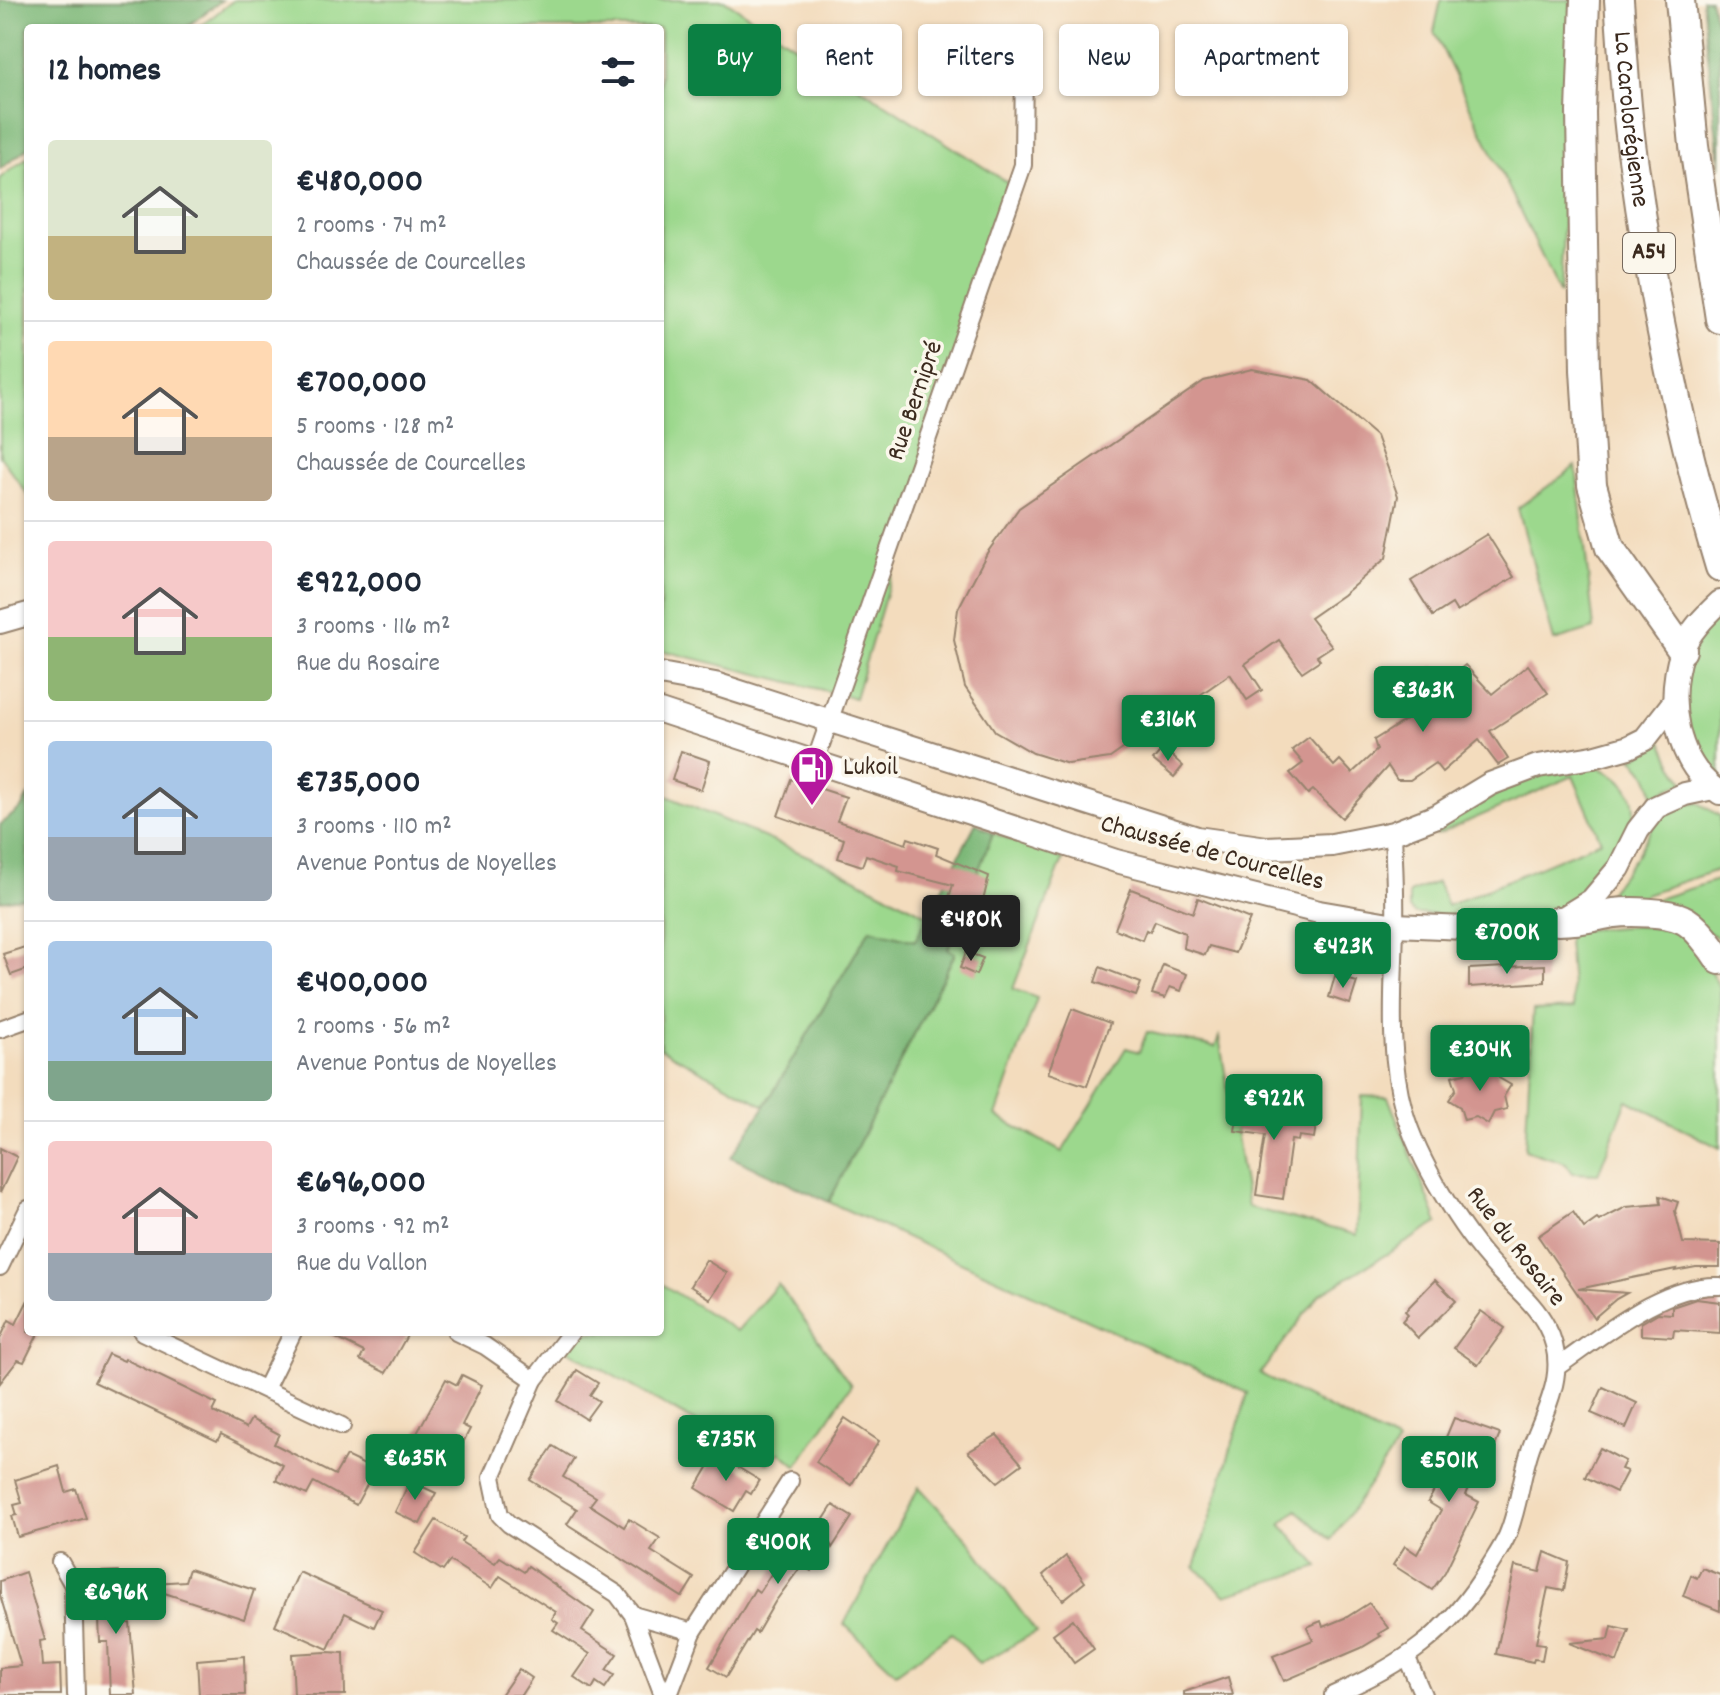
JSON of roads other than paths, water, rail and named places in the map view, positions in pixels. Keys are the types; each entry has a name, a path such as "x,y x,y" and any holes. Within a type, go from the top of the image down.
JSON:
{"highway":[{"path":"1585,0 1581,142 1585,370 1592,485 1610,548 1682,650"},
{"name":"La Carolorégienne","path":"1619,0 1632,150 1661,325 1701,503 1720,567"},
{"name":"A54","path":"1680,0 1694,146 1720,319"},
{"path":"1558,921 1583,921 1616,913 1645,913 1684,919 1712,947 1720,960"}],"main road":[{"path":"1716,790 1693,765 1680,738 1673,703 1682,650 1701,620 1720,602"},
{"path":"0,622 24,615"},
{"name":"Chaussée de Courcelles","path":"664,675 715,684 1197,838 1267,848 1332,845 1393,833 1437,816 1490,784 1538,766 1593,757 1629,747 1645,739 1673,703"},
{"name":"Chaussée de Courcelles","path":"664,712 1116,861 1319,912 1395,925 1465,928 1558,921 1592,900 1619,868 1638,830 1656,807 1685,794 1716,790"}],"street":[{"name":"Rue Bernipré","path":"815,762 1023,165 1024,96"},
{"name":"Rue du Rosaire","path":"1333,1695 1407,1658 1434,1637 1476,1588 1507,1536 1532,1445 1555,1389 1557,1367 1548,1328 1533,1304 1495,1268 1472,1240 1427,1164 1405,1113 1395,1068 1391,1001 1395,925 1393,833"},
{"path":"0,1029 24,1020"},
{"path":"0,1267 24,1217"},
{"path":"1557,1367 1662,1298 1705,1285 1720,1286"},
{"path":"151,1336 342,1426"},
{"path":"265,1389 291,1336"},
{"path":"464,1336 485,1346 534,1380"},
{"path":"568,1336 534,1380 492,1477 500,1515 509,1524 617,1594 633,1615 666,1695"},
{"path":"666,1695 693,1632 790,1481"},
{"path":"60,1562 73,1585 76,1695"},
{"path":"633,1615 693,1632"},
{"path":"1407,1658 1423,1695"}],"place":[{"name":"Lukoil","path":"812,807"}]}
